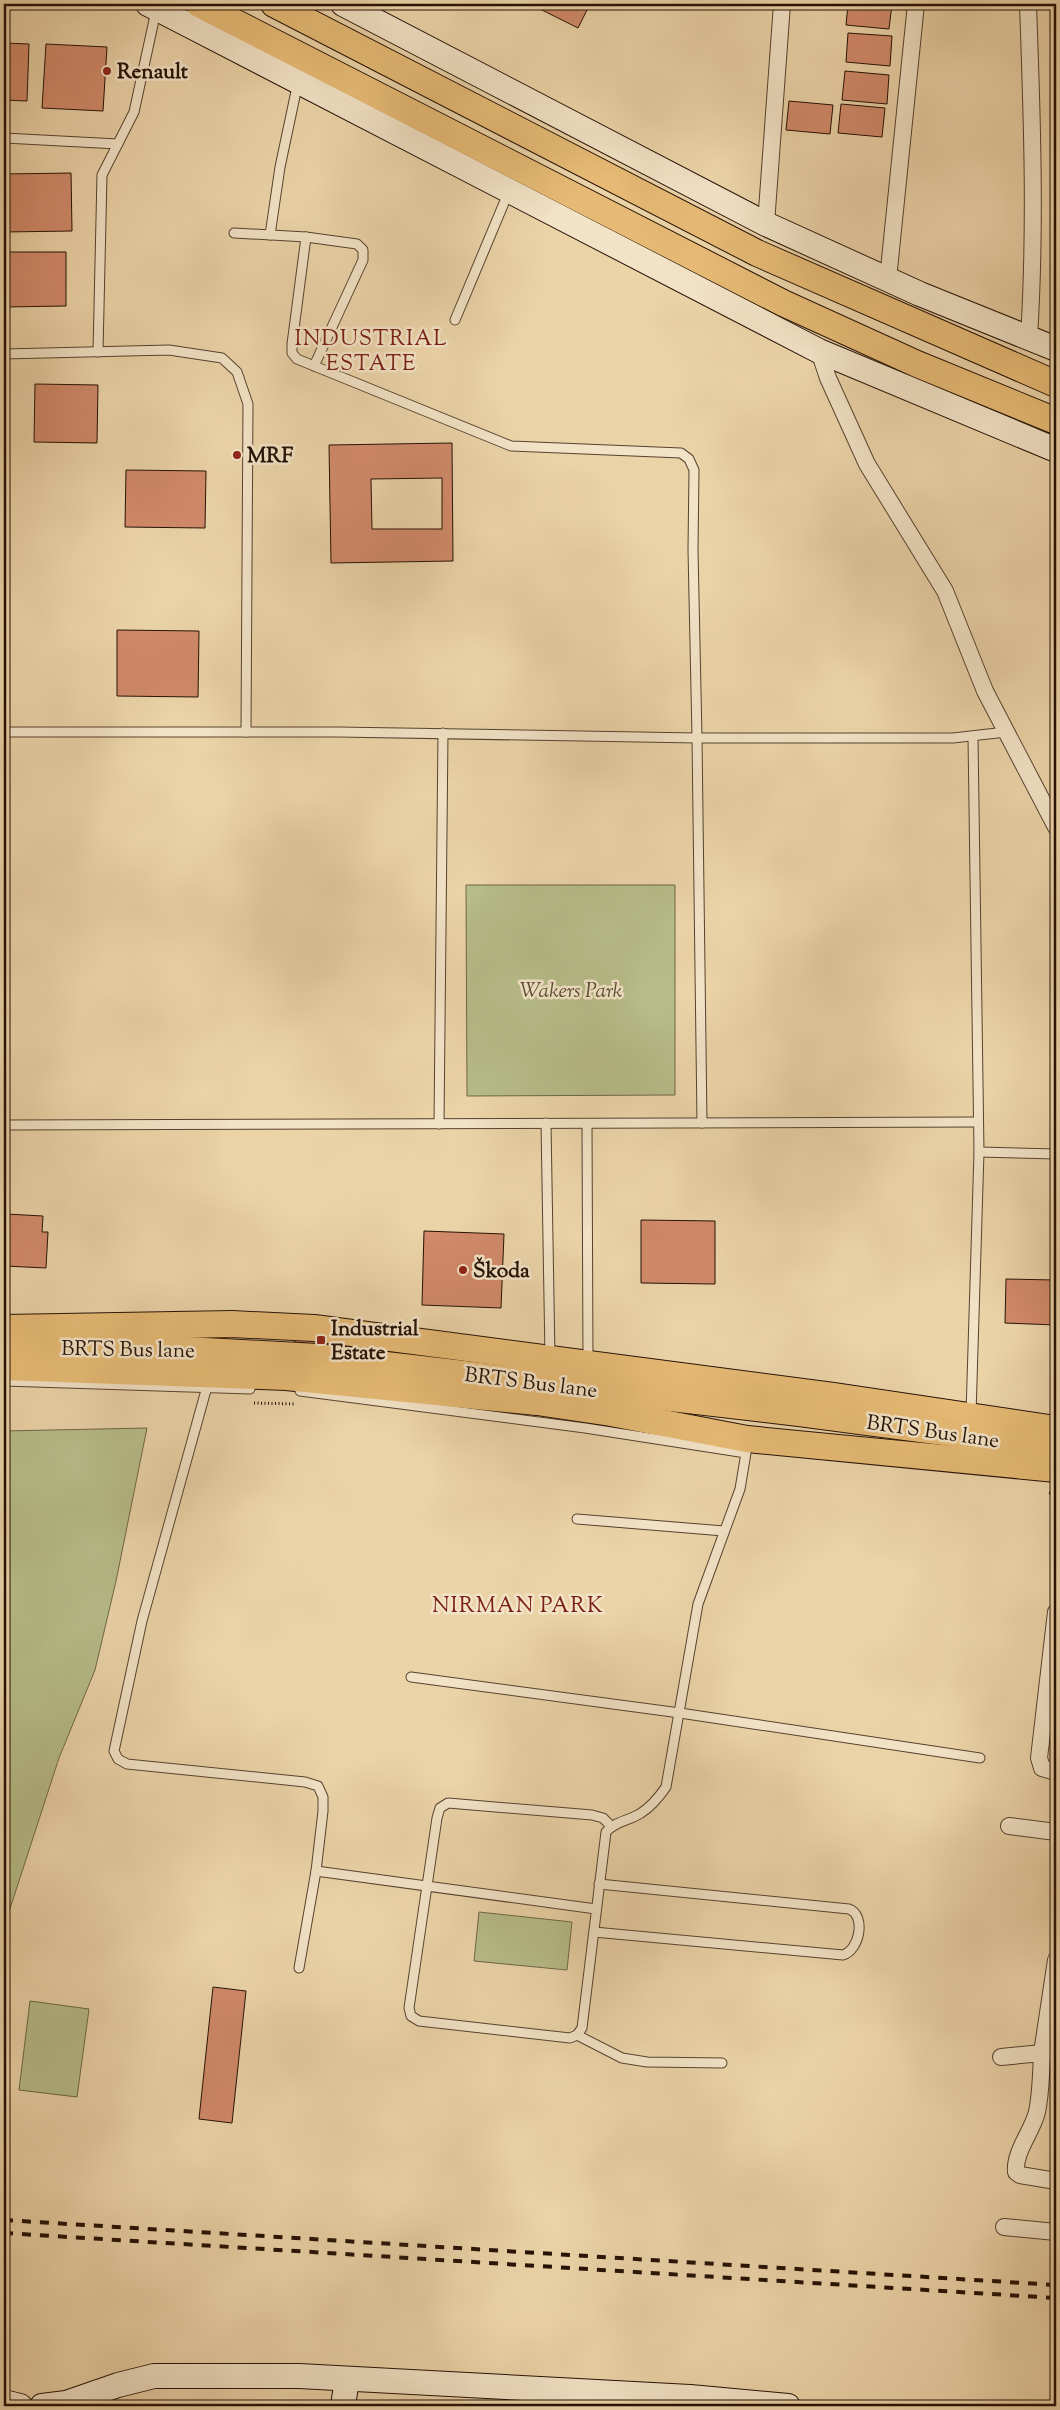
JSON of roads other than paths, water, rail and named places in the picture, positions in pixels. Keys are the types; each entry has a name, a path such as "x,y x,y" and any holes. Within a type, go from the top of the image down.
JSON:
{"main road":[{"path":"199,4 302,70 783,303 917,364 1056,421"},
{"path":"274,4 757,253 1056,384"},
{"path":"4,1328 232,1324 314,1328 549,1386 587,1392 971,1416 1056,1429"},
{"name":"BRTS Bus lane","path":"4,1347 150,1348 317,1357 549,1386"},
{"path":"4,1367 208,1381 286,1377 537,1402 549,1386"},
{"path":"549,1386 587,1392 746,1439 1056,1469"},
{"name":"BRTS Bus lane","path":"587,1392 799,1413 1056,1447"}],"street":[{"path":"343,4 766,224 888,279 1056,348"},
{"path":"766,224 782,4"},
{"path":"888,279 916,4"},
{"path":"1028,4 1034,209 1034,263 1029,337"},
{"path":"152,6 302,70 510,190 819,351 1056,450"},
{"path":"819,351 828,378 868,464 945,591 985,691 1056,827"},
{"path":"1056,1612 1052,1668 1039,1758 1042,1768 1056,1772"},
{"path":"1009,1826 1056,1832"},
{"path":"1056,1960 1049,2052 1036,2113 1016,2165 1016,2172 1020,2175 1056,2181"},
{"path":"1001,2057 1049,2052"},
{"path":"1004,2227 1056,2232"},
{"path":"59,2405 118,2384 154,2376 299,2376 680,2397 788,2406"},
{"path":"343,2406 347,2379"},
{"path":"4,2402 20,2406"}],"lane":[{"path":"98,352 102,175 134,112 152,6"},
{"path":"270,234 280,167 302,70"},
{"path":"4,138 118,144"},
{"path":"455,320 510,190"},
{"path":"234,233 306,237 357,244 363,250 363,260 314,366"},
{"path":"306,237 292,353 297,359 511,446 681,453 689,459 694,470 693,550 702,1123"},
{"path":"4,354 169,350 222,358 237,372 248,404 246,732"},
{"path":"4,732 246,732 697,738 973,737 1006,732"},
{"path":"439,1124 443,734"},
{"path":"971,1416 979,1152 973,737"},
{"path":"4,1125 978,1122"},
{"path":"286,1390 549,1386 546,1123"},
{"path":"587,1124 587,1392 746,1453 740,1489 696,1611 666,1787 657,1800 641,1813 611,1826 606,1832 582,2028 577,2035 570,2038 419,2021 411,2016 409,2008 426,1886 436,1818 440,1808 448,1803 592,1815 603,1818 611,1826"},
{"path":"979,1152 1056,1154"},
{"path":"4,1381 208,1381 256,1389"},
{"path":"208,1381 142,1621 114,1750 118,1759 127,1764 305,1782 318,1786 323,1797 323,1811 316,1871 299,1968"},
{"path":"577,1519 724,1531"},
{"path":"411,1677 680,1713 980,1758"},
{"path":"316,1871 596,1908"},
{"path":"594,1932 843,1955 850,1953 856,1947 857,1939 858,1917 854,1911 849,1909 600,1884"},
{"path":"577,2035 604,2050 631,2059 647,2062 722,2063"}],"railway":[{"path":"4,2220 1056,2285"},
{"path":"4,2233 1056,2298"}],"place":[{"name":"Renault","path":"107,71"},
{"name":"MRF","path":"237,455"},
{"name":"Škoda","path":"463,1270"},
{"name":"Industrial Estate","path":"321,1340"}],"district":[{"name":"INDUSTRIAL ESTATE","path":"371,350"},
{"name":"NIRMAN PARK","path":"518,1604"}],"park label":[{"name":"Wakers Park","path":"571,990"}]}
